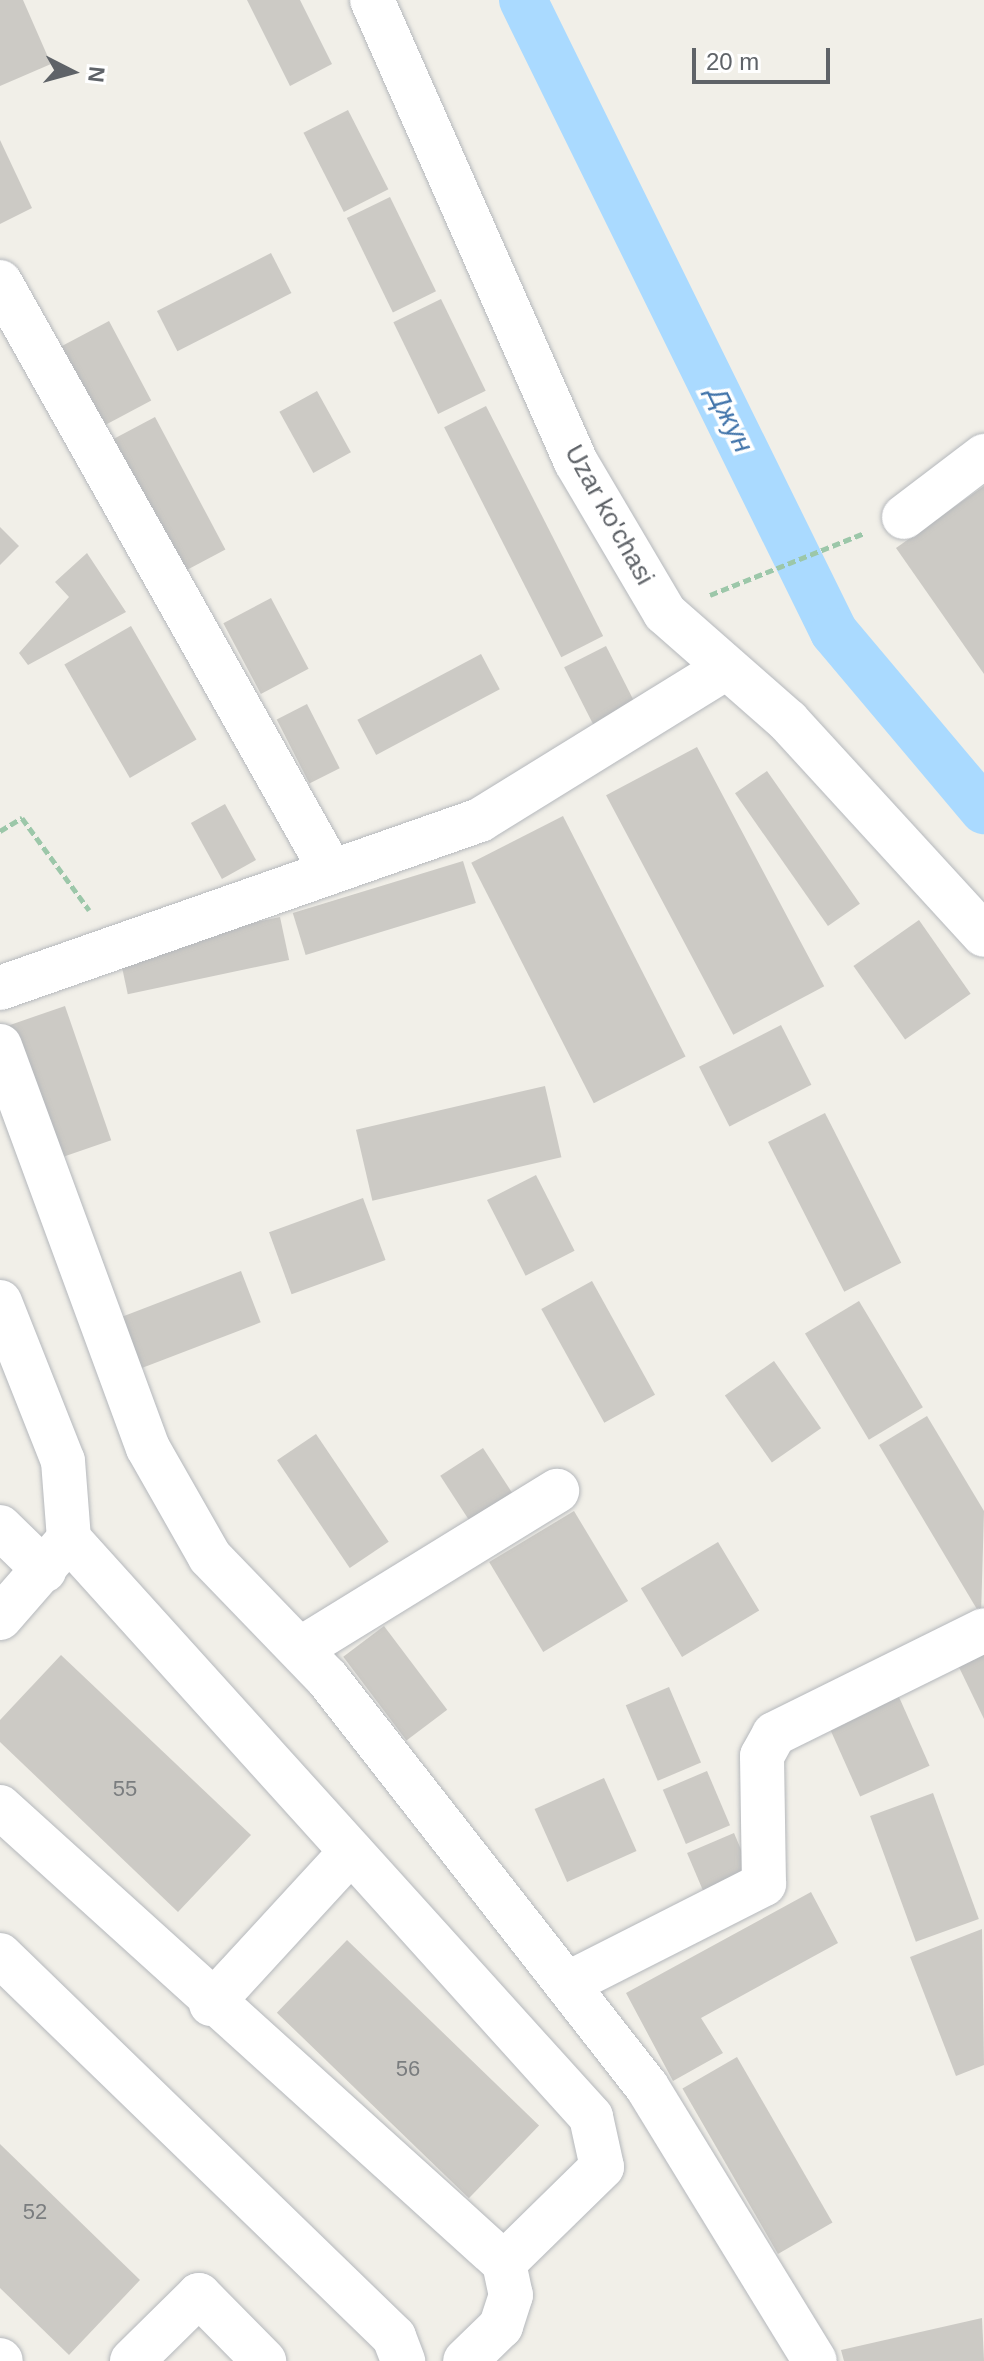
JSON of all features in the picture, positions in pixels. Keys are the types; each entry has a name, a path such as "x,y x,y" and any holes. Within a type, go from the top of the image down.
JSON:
{"street":[{"name":"Uzar ko'chasi","path":"372,0 576,462 665,613 723,670 788,721 984,935"},
{"path":"0,282 330,869"},
{"path":"904,517 984,456"},
{"path":"0,988 330,869 480,820 723,670"},
{"path":"0,1046 148,1448 210,1557 300,1649 647,2087 815,2361"},
{"path":"0,1302 63,1461 57,1554 0,1618"},
{"path":"300,1649 557,1491"},
{"path":"0,1527 57,1554 351,1852 591,2117 600,2141 602,2167 504,2263"},
{"path":"567,1984 764,1884 762,1756 774,1734 984,1630"},
{"path":"0,1807 211,2004 504,2263 511,2295 501,2326 465,2361"},
{"path":"211,2004 351,1852"},
{"path":"0,1955 394,2337 403,2361"},
{"path":"132,2361 199,2295 264,2361"}],"path":[{"path":"665,613 904,517"},
{"path":"0,831 22,818 115,946"}],"building":[{"path":"0,0 23,0 51,64 0,86"},
{"path":"247,0 300,0 332,64 290,86"},
{"path":"348,110 388,189 344,212 303,133"},
{"path":"0,140 32,208 0,224"},
{"path":"390,197 436,291 393,312 347,218"},
{"path":"271,253 291,293 177,351 157,311"},
{"path":"441,299 486,391 438,414 393,322"},
{"path":"109,321 151,400 100,428 58,348"},
{"path":"317,391 351,452 313,473 279,412"},
{"path":"486,406 603,636 561,657 444,427"},
{"path":"155,417 225,549 183,572 113,440"},
{"path":"984,486 984,674 896,548"},
{"path":"0,527 19,546 0,565"},
{"path":"87,553 126,612 28,665 19,653 69,597 55,582"},
{"path":"271,598 309,669 261,694 223,623"},
{"path":"131,626 196,739 130,778 64,664"},
{"path":"606,646 637,707 595,729 564,667"},
{"path":"481,654 500,689 376,755 357,720"},
{"path":"307,704 340,768 309,784 277,719"},
{"path":"697,747 824,986 733,1035 606,795"},
{"path":"767,771 860,904 828,926 735,793"},
{"path":"225,804 256,860 222,879 191,823"},
{"path":"563,816 686,1057 594,1103 471,863"},
{"path":"463,861 476,903 306,955 293,913"},
{"path":"280,917 289,960 128,994 119,951"},
{"path":"919,920 971,994 905,1040 853,966"},
{"path":"65,1006 111,1140 46,1163 0,1028"},
{"path":"781,1025 811,1085 729,1126 699,1067"},
{"path":"545,1086 561,1157 372,1201 356,1130"},
{"path":"825,1113 901,1263 844,1292 768,1142"},
{"path":"536,1175 575,1251 526,1276 487,1200"},
{"path":"363,1198 386,1260 292,1294 269,1232"},
{"path":"241,1271 261,1322 135,1371 115,1319"},
{"path":"592,1281 655,1395 604,1423 541,1309"},
{"path":"859,1301 923,1407 869,1440 805,1333"},
{"path":"774,1361 821,1428 772,1463 725,1395"},
{"path":"927,1416 984,1511 981,1616 879,1445"},
{"path":"316,1434 389,1542 350,1568 277,1460"},
{"path":"483,1448 519,1504 477,1532 440,1476"},
{"path":"574,1511 628,1601 543,1652 489,1562"},
{"path":"718,1542 759,1611 682,1657 641,1588"},
{"path":"384,1626 447,1710 406,1741 343,1657"},
{"path":"984,1648 984,1719 956,1661"},
{"path":"61,1655 251,1835 178,1912 0,1742 0,1720"},
{"path":"669,1687 701,1762 658,1781 626,1705"},
{"path":"895,1688 930,1766 860,1797 826,1719"},
{"path":"707,1771 730,1825 686,1844 663,1790"},
{"path":"604,1778 637,1851 567,1882 535,1809"},
{"path":"933,1793 979,1919 916,1942 870,1816"},
{"path":"734,1833 755,1882 708,1902 687,1853"},
{"path":"811,1892 838,1943 701,2018 723,2053 673,2081 626,1993"},
{"path":"982,1929 984,2065 956,2076 910,1957"},
{"path":"347,1940 539,2125 469,2198 277,2013"},
{"path":"737,2057 832,2222 778,2254 682,2088"},
{"path":"0,2144 140,2280 69,2355 0,2288"},
{"path":"982,2318 984,2361 844,2361 841,2350"}],"waterway":[{"name":"Джун","path":"523,0 834,632 984,810"}]}
